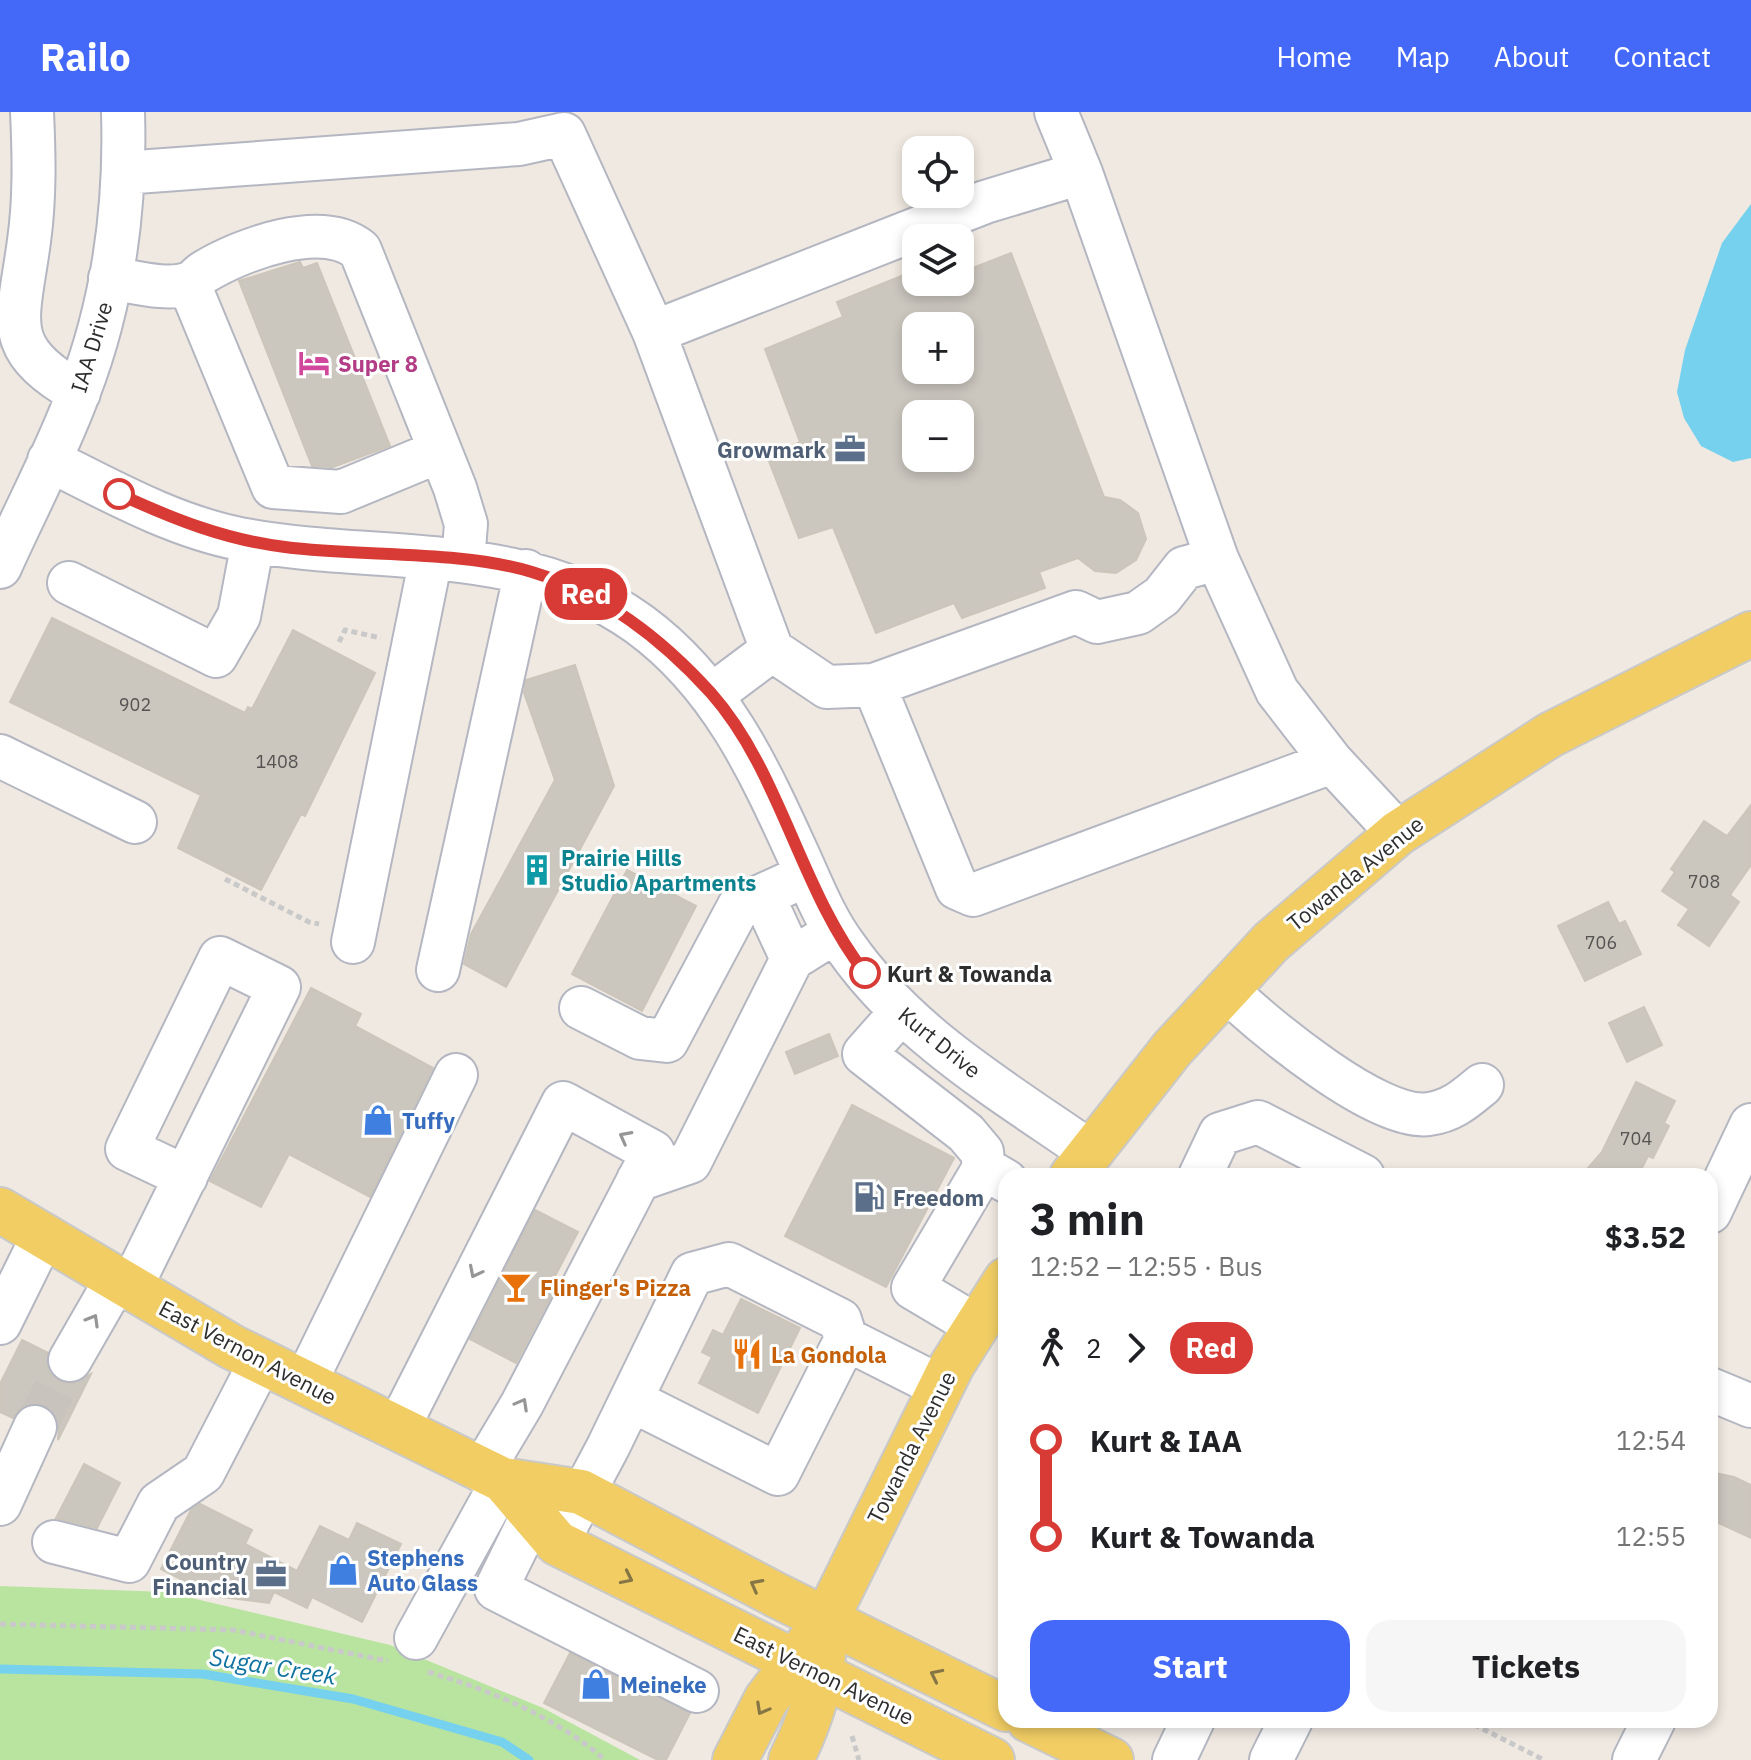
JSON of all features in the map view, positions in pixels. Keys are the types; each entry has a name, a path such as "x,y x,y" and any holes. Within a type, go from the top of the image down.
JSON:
{"main road":[{"name":"Towanda Avenue","path":"1082,1167 1172,1049 1271,942 1398,833 1550,735 1751,634"},
{"name":"East Vernon Avenue","path":"0,1210 123,1284 261,1361 554,1509 809,1668 992,1760"},
{"name":"Towanda Avenue","path":"826,1620 941,1387 997,1298"},
{"name":"East Vernon Avenue","path":"554,1509 826,1620 998,1705"},
{"path":"791,1760 813,1716 809,1668 826,1620"},
{"path":"735,1760 766,1700 809,1668"},
{"path":"1045,1728 1111,1760"}],"street":[{"path":"32,112 35,163 29,244 9,326 13,345 28,364 49,380 79,393"},
{"name":"IAA Drive","path":"0,567 14,500 49,460 79,393 110,278 123,173 123,112"},
{"path":"1062,114 1217,559 1277,691 1332,762 1398,833"},
{"path":"123,173 519,144 564,123 654,332 772,650 827,687 874,685 1076,612 1097,622 1138,613 1162,596 1184,568 1217,559"},
{"path":"654,332 985,202 1081,173"},
{"path":"110,278 157,285 189,284 204,272 287,238 308,235 349,241 360,250 440,451 466,524 447,560 413,646 353,942"},
{"path":"189,284 273,487 341,492 440,451"},
{"name":"Kurt Drive","path":"49,460 170,517 253,542 447,560 526,571 584,592 637,623 666,647 712,695 755,761 835,932 876,986 919,1030 982,1077 1082,1167"},
{"path":"69,583 216,656 239,616 253,542"},
{"path":"438,970 526,571"},
{"path":"712,695 772,650"},
{"path":"874,685 957,888 973,895 1332,762"},
{"path":"0,756 135,822"},
{"path":"581,1008 640,1038 667,1041 739,906 807,875"},
{"path":"763,896 792,959"},
{"path":"638,1180 690,1162 792,959 835,932"},
{"path":"70,1360 123,1284 186,1177 279,987 220,958 127,1149 186,1177"},
{"path":"1227,991 1283,1042 1393,1111 1427,1115 1455,1107 1482,1085"},
{"path":"901,1012 864,1054 950,1120 982,1152 995,1174 913,1288 997,1298"},
{"path":"305,1383 456,1075"},
{"path":"950,1120 982,1077"},
{"path":"398,1428 563,1103 653,1152 522,1404 412,1657"},
{"path":"1204,1168 1220,1134 1258,1122 1347,1168"},
{"path":"1718,1195 1751,1125"},
{"path":"1,1320 43,1236"},
{"path":"631,1400 778,1474 846,1339 840,1320 729,1264 692,1274 631,1400 496,1589 697,1691"},
{"path":"846,1339 941,1387"},
{"path":"54,1542 129,1561 159,1503 203,1473 261,1361"},
{"path":"1718,1392 1751,1406"},
{"path":"0,1504 35,1427"},
{"path":"1174,1760 1189,1728"},
{"path":"1271,1760 1287,1728"},
{"path":"1634,1760 1650,1728"}],"path":[{"path":"339,642 345,630 413,646"},
{"path":"225,879 288,912"},
{"path":"0,1624 233,1630 362,1653 412,1657 543,1717 605,1760"},
{"path":"1481,1728 1544,1760"},
{"path":"852,1736 859,1760"}],"green space":[{"path":"0,1586 166,1592 390,1645 543,1708 640,1760 0,1760"}],"water":[{"path":"1751,204 1751,458 1733,462 1701,446 1684,418 1677,392 1685,350 1722,243"}],"building":[{"name":"Growmark","path":"1011,253 1104,497 1120,500 1138,513 1146,539 1136,560 1116,573 1095,571 1078,558 1039,572 1045,588 962,618 954,603 876,633 833,527 799,538 767,456 800,442 765,349 843,317 837,302 902,276 902,296 974,296 974,268"},
{"name":"Super 8","path":"300,262 303,268 317,263 390,446 333,467 312,466 239,281"},
{"path":"52,618 245,713 248,707 252,709 293,630 375,673 305,816 301,814 261,890 178,848 201,795 10,702"},
{"name":"Prairie Hills Studio Apartments","path":"575,665 614,786 506,987 464,964 471,934 555,780 524,693 526,680"},
{"path":"1751,805 1751,865 1730,895 1739,902 1709,946 1678,925 1689,909 1662,891 1675,872 1671,869 1704,821 1727,836"},
{"path":"627,870 696,906 642,1011 572,974"},
{"path":"1608,902 1619,924 1625,921 1641,954 1585,981 1558,926"},
{"path":"311,988 361,1014 355,1026 433,1068 370,1197 289,1154 261,1207 210,1181"},
{"path":"1644,1007 1662,1045 1627,1062 1609,1023"},
{"path":"829,1034 838,1056 795,1074 786,1052"},
{"path":"1636,1082 1675,1101 1664,1123 1669,1126 1653,1158 1648,1156 1642,1168 1588,1168 1602,1152"},
{"name":"Freedom","path":"852,1105 954,1158 886,1287 785,1236"},
{"name":"Flinger's Pizza","path":"535,1210 578,1232 551,1284 556,1287 516,1363 470,1339"},
{"name":"La Gondola","path":"741,1299 800,1328 758,1413 699,1383 712,1357 702,1352 713,1330 723,1335"},
{"path":"22,1340 48,1353 49,1371 59,1381 71,1384 91,1374 58,1440 59,1424 54,1412 46,1406 33,1403 22,1407 13,1418 0,1412 0,1384"},
{"path":"84,1464 120,1483 97,1528 56,1518"},
{"path":"1718,1474 1751,1485 1751,1538 1718,1523"},
{"path":"200,1504 252,1530 245,1544 297,1571 320,1526 349,1540 357,1523 401,1544 362,1622 312,1597 307,1608 274,1592 269,1603 214,1596 161,1569 191,1510"},
{"name":"Meineke","path":"570,1653 690,1713 666,1760 658,1760 544,1703"}],"waterway":[{"name":"Sugar Creek","path":"0,1669 203,1674 353,1699 502,1742 529,1760"}],"tunnel":[{"path":"35,1427 70,1360"}],"bus line":[{"name":"Red","path":"119,494 170,517 235,538 285,547 458,560 530,572 584,592 637,623 666,647 712,695 735,726 755,761 826,915 865,973"}],"place":[{"name":"Super 8","path":"314,363"},
{"name":"Growmark","path":"850,449"},
{"name":"Prairie Hills Studio Apartments","path":"537,870"},
{"name":"Kurt & Towanda","path":"865,973"},
{"name":"Tuffy","path":"378,1120"},
{"name":"Freedom","path":"869,1197"},
{"name":"Flinger's Pizza","path":"516,1287"},
{"name":"La Gondola","path":"747,1354"},
{"name":"Stephens Auto Glass","path":"343,1570"},
{"name":"Country Financial","path":"271,1574"},
{"name":"Meineke","path":"596,1684"}]}
